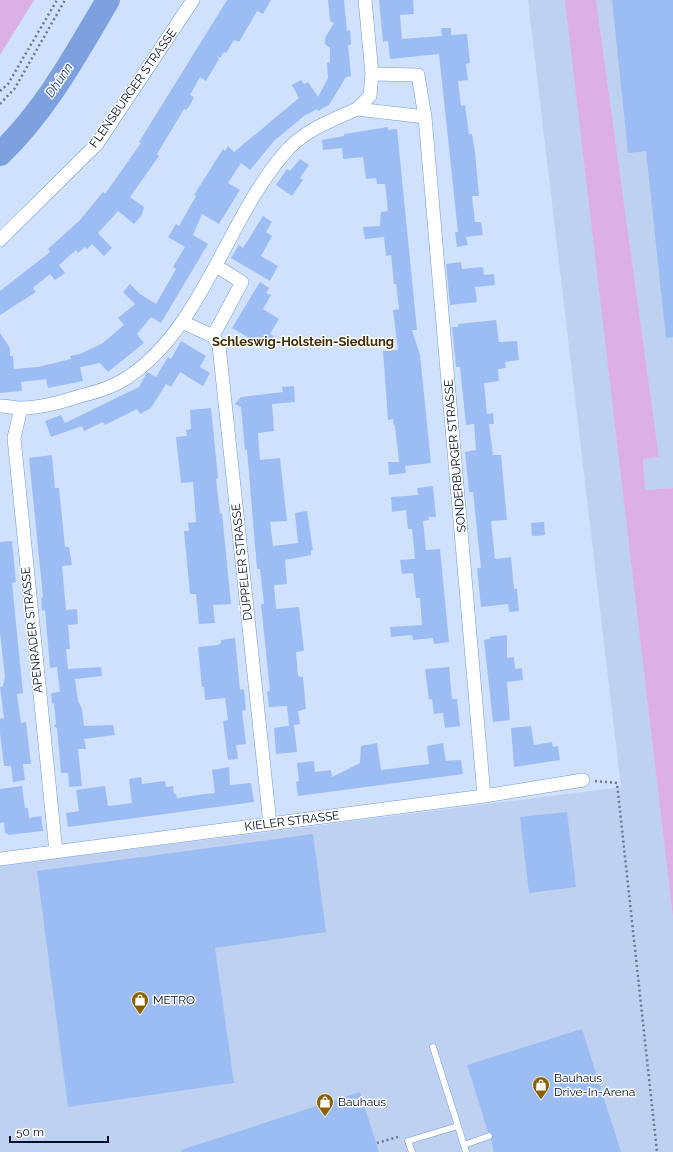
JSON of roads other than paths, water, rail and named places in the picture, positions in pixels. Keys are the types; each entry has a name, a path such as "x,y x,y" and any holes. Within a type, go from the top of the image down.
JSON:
{"street":[{"name":"FLENSBURGER STRASSE","path":"0,240 97,144 193,0"},
{"path":"0,406 21,408 62,402 102,391 128,377 157,353 182,322 216,266 264,179 290,148 317,126 357,109 370,96 372,74 365,0"},
{"name":"SONDERBURGER STRASSE","path":"372,74 418,75 425,116 484,796"},
{"path":"357,109 425,116"},
{"path":"182,322 213,336 242,282 216,266"},
{"name":"DÜPPELER STRASSE","path":"213,336 219,346 270,824"},
{"name":"APENRADER STRASSE","path":"21,408 14,438 30,613 56,852"},
{"name":"KIELER STRASSE","path":"0,859 484,796 583,780"}],"lane":[{"path":"433,1047 466,1152"},
{"path":"412,1152 408,1141 458,1126"},
{"path":"464,1145 489,1136"}],"waterway":[{"name":"Dhünn","path":"0,154 17,137 46,100 72,61 108,0"}],"place":[{"name":"METRO","path":"140,1015"},
{"name":"Bauhaus Drive-In-Arena","path":"541,1100"},
{"name":"Bauhaus","path":"325,1117"}],"district":[{"name":"Schleswig-Holstein-Siedlung","path":"303,341"}]}
